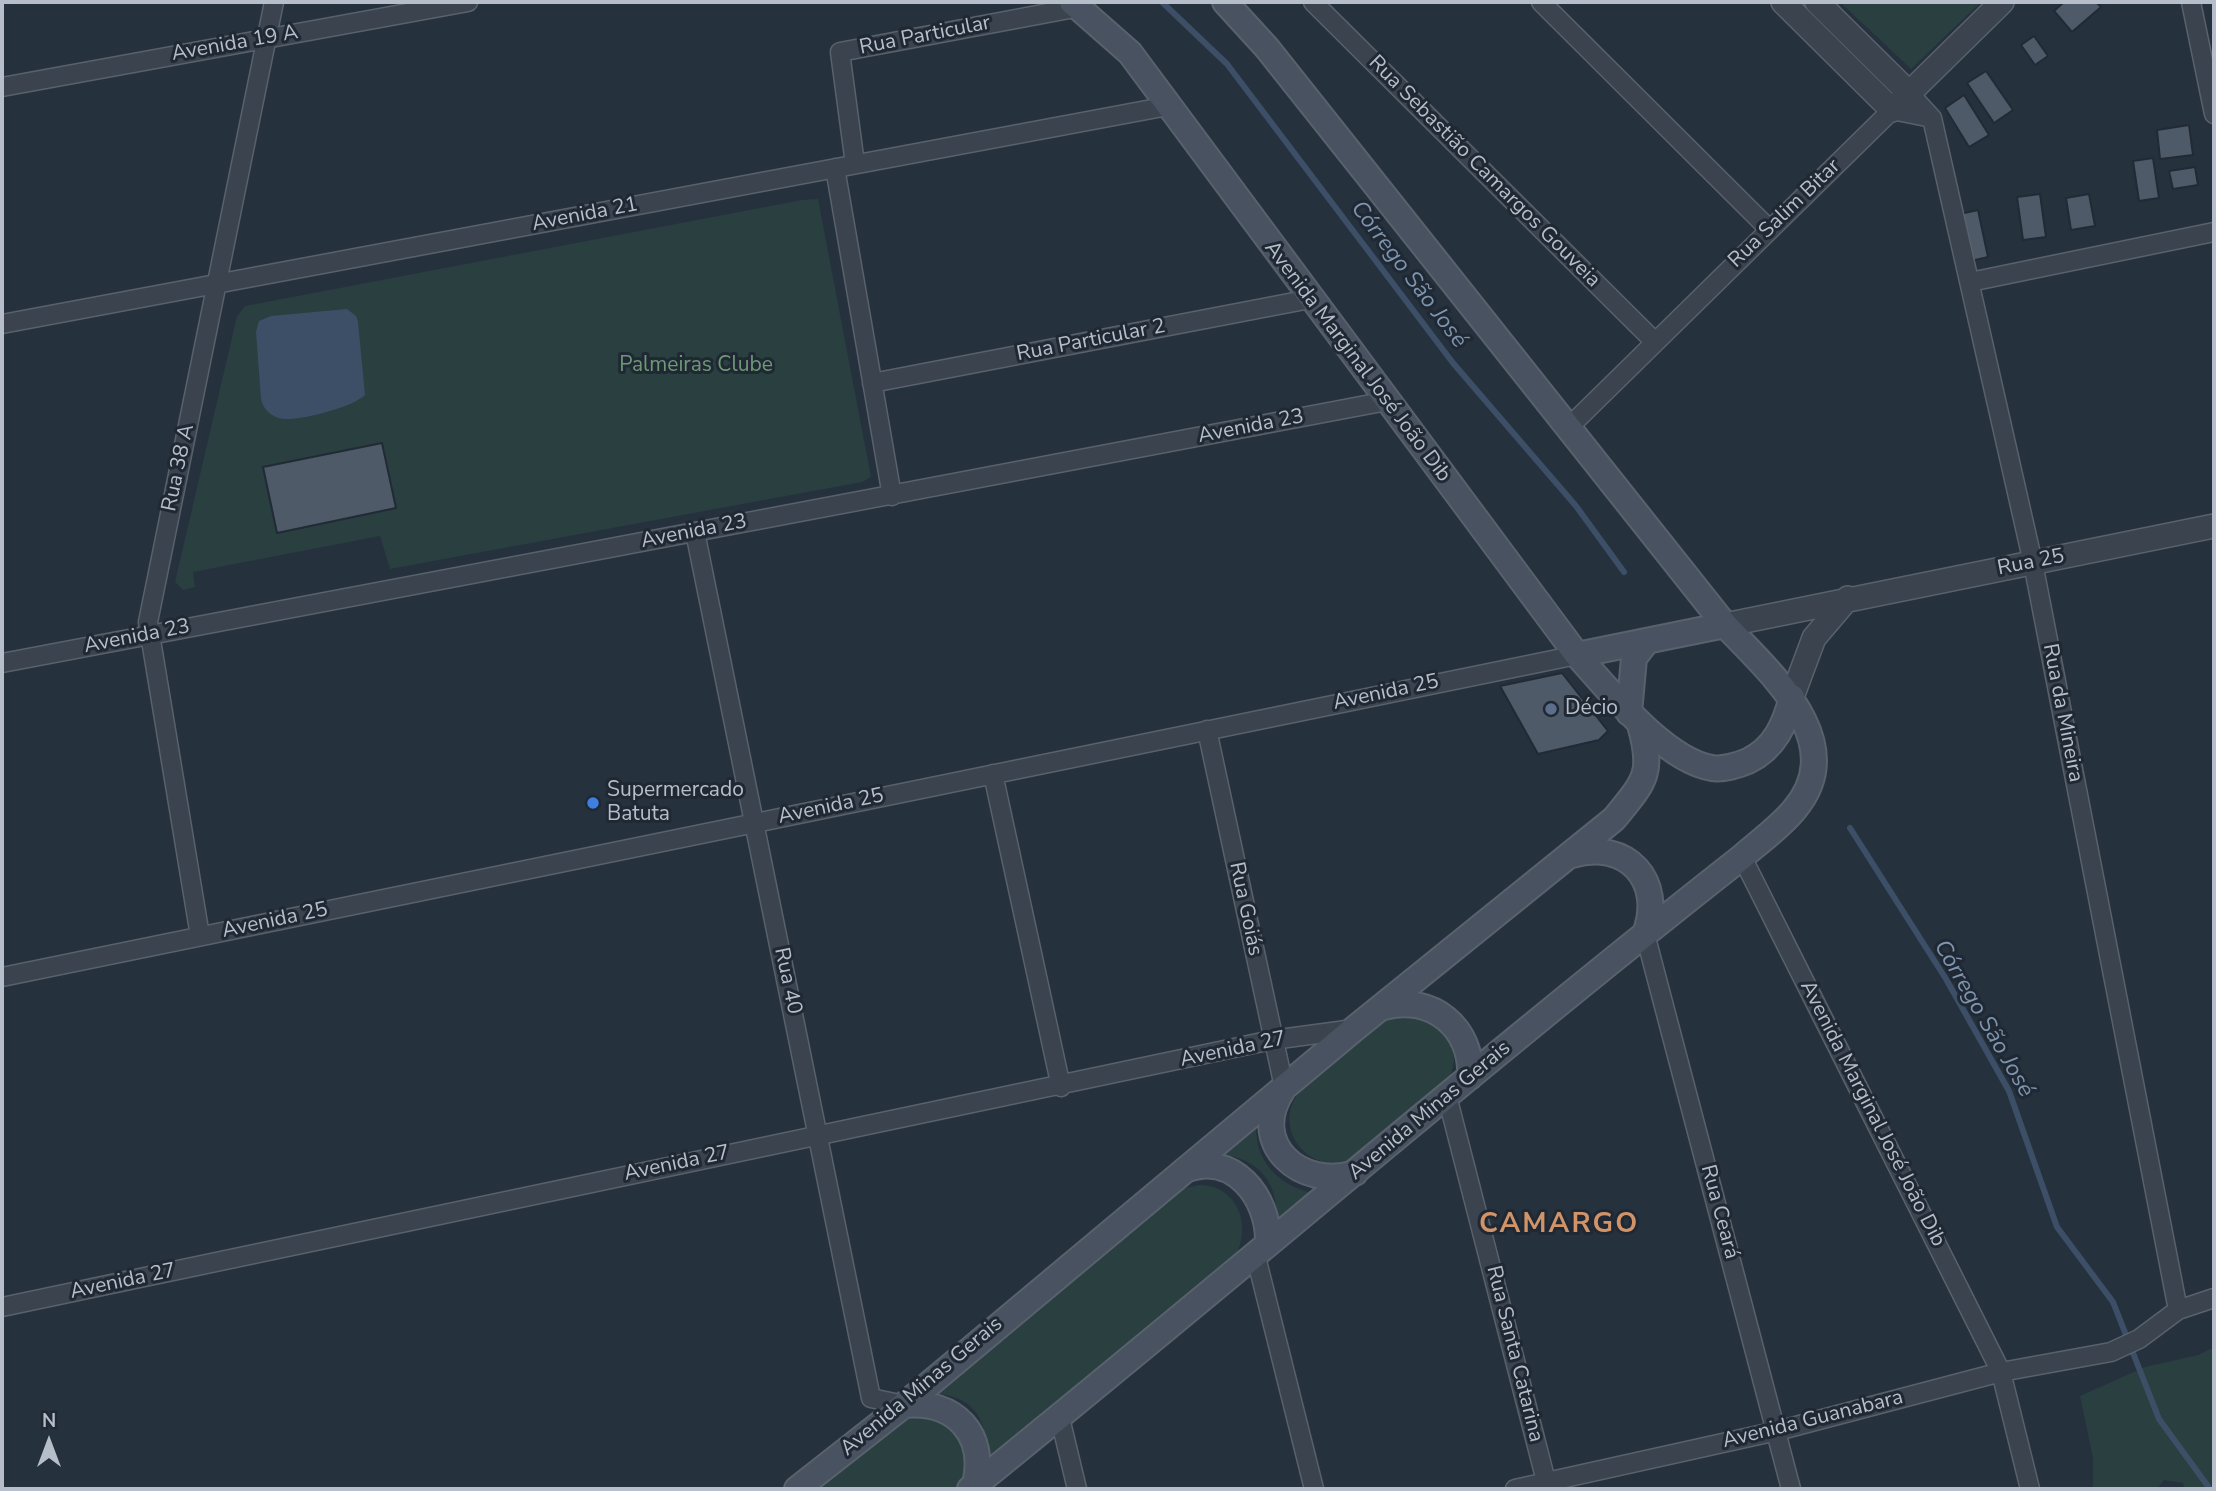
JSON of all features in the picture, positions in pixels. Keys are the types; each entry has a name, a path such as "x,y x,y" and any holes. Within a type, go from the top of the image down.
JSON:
{"main road":[{"path":"1225,2 1267,48 1725,625 1792,697 1780,732 1763,754 1741,764 1714,769 1693,762 1635,719 1634,658 1647,641"},
{"name":"Avenida Marginal José João Dib","path":"1076,4 1130,54 1577,655 1635,719"},
{"path":"1577,655 1725,625"},
{"name":"Avenida Minas Gerais","path":"973,1487 1060,1418 1261,1247 1742,857 1795,809 1809,783 1815,751 1804,718 1792,697"},
{"name":"Avenida Minas Gerais","path":"797,1489 904,1405 1354,1029 1614,819 1644,782 1648,752 1635,719"},
{"path":"1571,855 1588,850 1606,851 1623,857 1637,868 1647,883 1652,900 1651,918 1645,934"},
{"path":"1384,1007 1417,1004 1447,1018 1466,1045 1470,1077"},
{"path":"1284,1087 1271,1113 1271,1129 1284,1157 1310,1175 1326,1178 1356,1172"},
{"path":"1183,1171 1198,1165 1215,1166 1245,1181 1265,1209 1261,1247"},
{"path":"904,1405 936,1406 963,1424 978,1453 973,1487"}],"street":[{"name":"Rua 38 A","path":"200,936 148,622 274,2"},
{"name":"Avenida 19 A","path":"2,86 467,2"},
{"name":"Rua Sebastião Camargos Gouveia","path":"1313,2 1655,342"},
{"path":"1541,2 1769,229"},
{"path":"1783,2 1892,110 1932,118"},
{"path":"1817,2 1909,93"},
{"name":"Rua Salim Bitar","path":"1568,428 2002,2"},
{"path":"2191,2 2214,114"},
{"name":"Rua Particular","path":"855,164 840,52 1076,4"},
{"name":"Rua da Mineira","path":"1909,93 1932,118 2033,563 2178,1310"},
{"name":"Avenida 21","path":"2,324 1168,106"},
{"path":"835,168 892,495"},
{"path":"1970,282 2214,232"},
{"name":"Rua Particular 2","path":"872,383 1310,299"},
{"name":"Avenida 23","path":"2,663 1387,401"},
{"name":"Rua 25","path":"1725,625 2214,526"},
{"name":"Rua 40","path":"695,532 871,1398 904,1405"},
{"path":"1792,697 1814,638 1848,598"},
{"name":"Avenida 25","path":"2,977 1577,655"},
{"name":"Rua Goiás","path":"1207,730 1284,1087"},
{"path":"993,774 1061,1087"},
{"name":"Avenida Marginal José João Dib","path":"1742,857 2001,1372 2030,1489"},
{"name":"Rua Ceará","path":"1645,934 1791,1489"},
{"name":"Avenida 27","path":"2,1307 819,1135 1061,1087 1272,1040 1354,1029"},
{"name":"Rua Santa Catarina","path":"1447,1096 1547,1485"},
{"path":"1261,1247 1314,1489"},
{"name":"Avenida Guanabara","path":"1515,1489 1547,1485 1777,1431 2001,1372 2111,1352 2139,1339 2178,1310 2214,1298"},
{"path":"1060,1418 1077,1489"}],"green space":[{"path":"1840,2 1981,2 1911,69"},
{"name":"Palmeiras Clube","path":"818,199 871,477 862,482 390,569 380,536 193,572 195,587 183,590 175,582 237,316 245,306"},
{"path":"1402,1013 1432,1019 1451,1042 1454,1060 1446,1083 1350,1161 1319,1161 1307,1154 1297,1144 1291,1132 1289,1118 1292,1104 1301,1090 1390,1016"},
{"path":"1256,1127 1257,1140 1265,1162 1289,1184 1312,1193 1274,1223 1275,1197 1264,1176 1246,1161 1221,1155"},
{"path":"1199,1185 1223,1192 1238,1208 1242,1231 1236,1255 988,1461 982,1424 971,1406 962,1400 935,1393 1181,1189"},
{"path":"2214,1347 2214,1489 2184,1489 2183,1483 2164,1480 2157,1489 2093,1489 2093,1458 2080,1396 2145,1367 2198,1355"},
{"path":"928,1415 949,1424 961,1438 966,1455 964,1473 956,1489 817,1489 904,1418"}],"water":[{"path":"347,309 356,316 358,322 365,395 359,400 327,412 293,419 281,419 270,413 261,399 256,332 259,321 271,316"}],"building":[{"path":"2064,2 2096,2 2101,7 2072,32 2054,11"},
{"path":"2034,36 2048,56 2035,65 2021,45"},
{"path":"1986,71 2013,110 1994,123 1967,83"},
{"path":"1964,95 1989,135 1969,147 1945,108"},
{"path":"2189,125 2193,155 2160,159 2157,130"},
{"path":"2153,158 2159,198 2139,201 2133,161"},
{"path":"2195,167 2198,185 2173,189 2169,171"},
{"path":"2040,194 2046,237 2023,240 2017,197"},
{"path":"2089,194 2095,226 2071,230 2066,198"},
{"path":"1978,210 1988,257 1971,261 1960,214"},
{"path":"382,443 396,508 277,533 263,467"},
{"name":"Décio","path":"1562,673 1608,731 1599,740 1538,754 1500,686"}],"waterway":[{"name":"Córrego São José","path":"1162,2 1227,64 1453,363 1576,506 1624,572"},
{"name":"Córrego São José","path":"1850,828 1946,979 2009,1091 2057,1227 2113,1302 2159,1419 2210,1489"}],"place":[{"name":"Décio","path":"1551,709"},
{"name":"Supermercado Batuta","path":"593,803"}],"district":[{"name":"CAMARGO","path":"1559,1225"}]}
